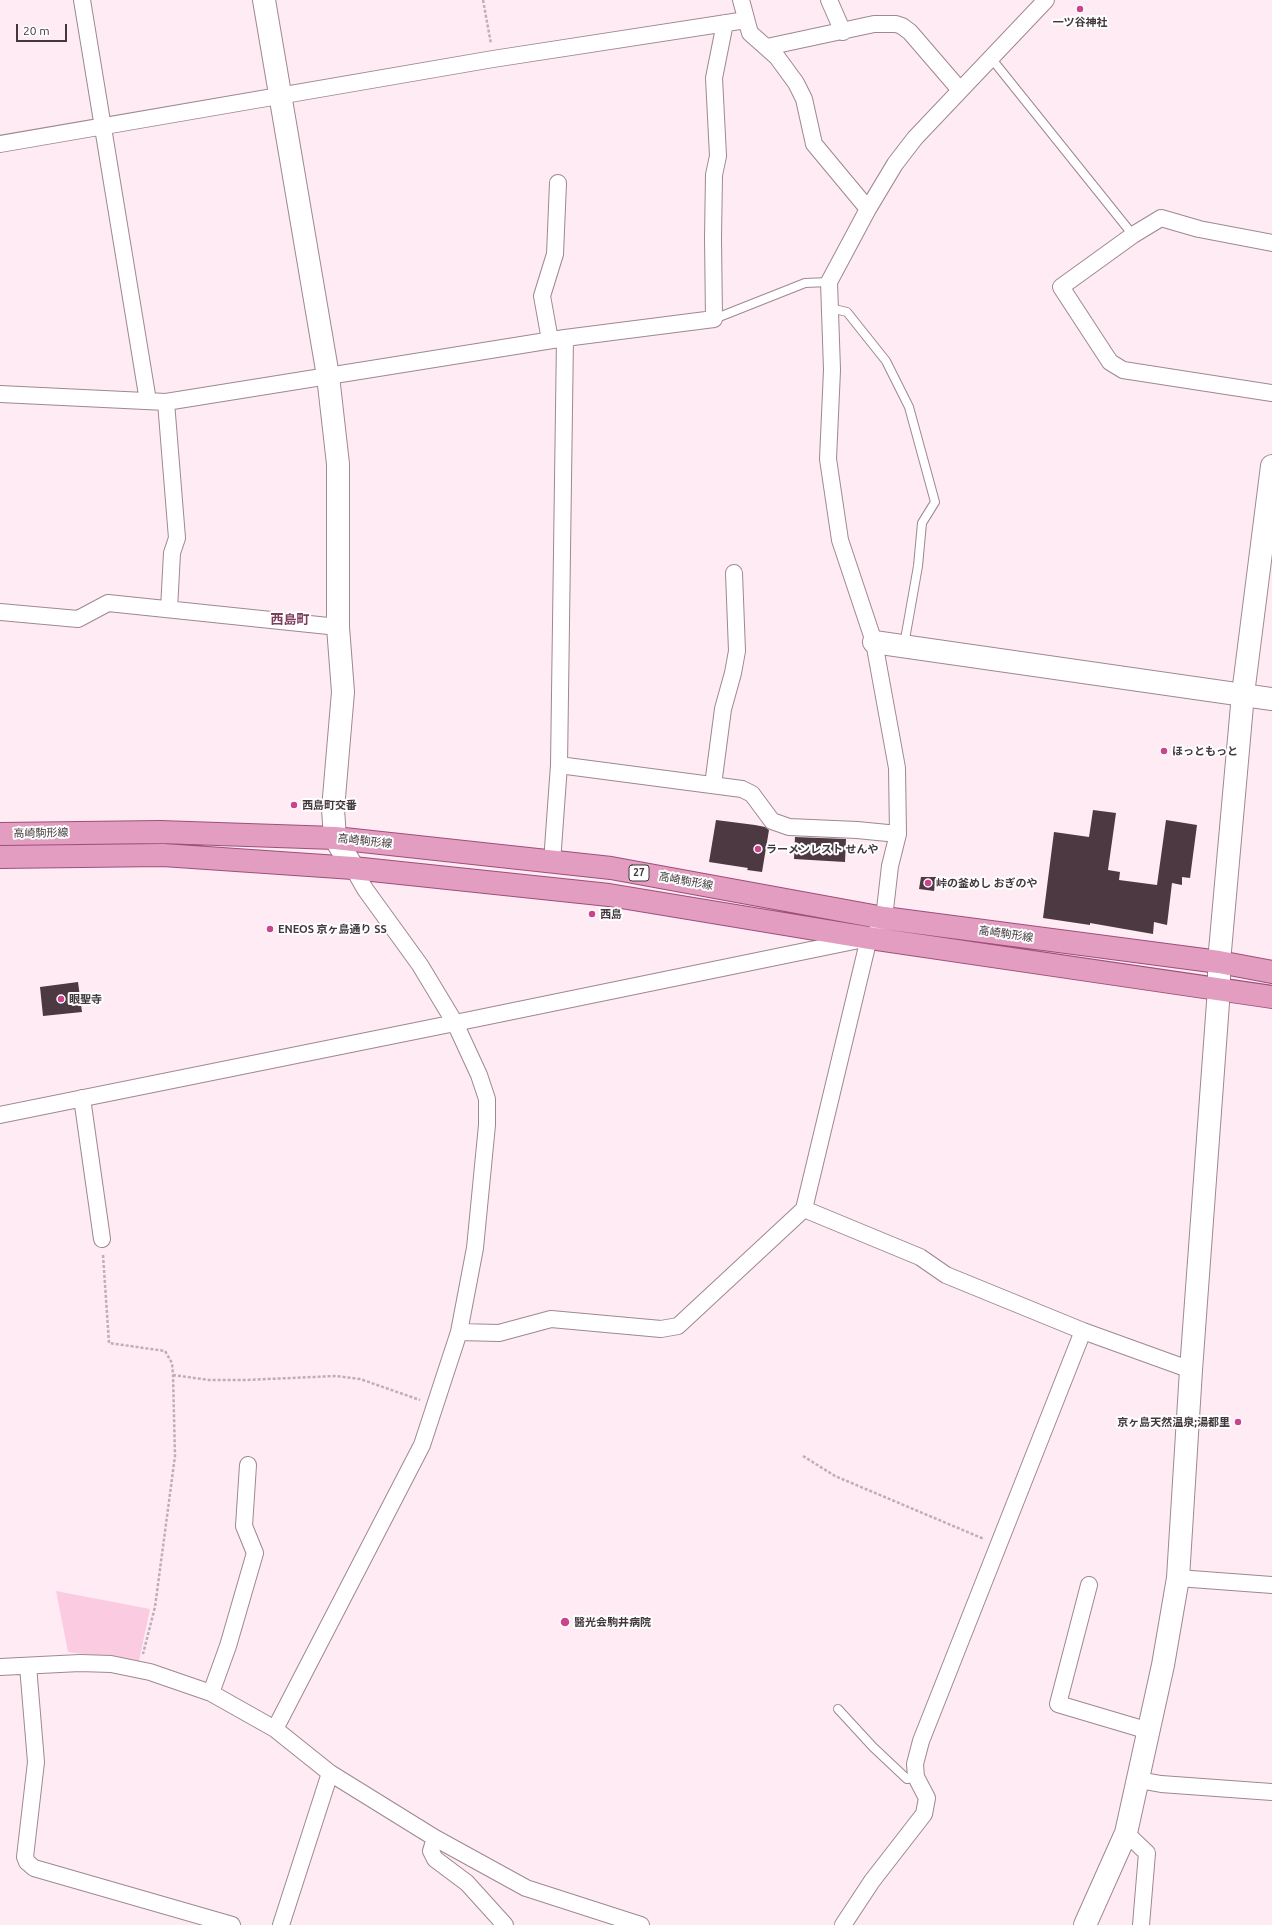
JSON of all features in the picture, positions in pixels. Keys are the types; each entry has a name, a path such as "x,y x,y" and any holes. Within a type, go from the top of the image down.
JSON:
{"main road":[{"name":"高崎駒形線","path":"0,834 160,832 335,838 611,868 884,918 1219,962 1272,972"},
{"path":"0,857 163,855 353,868 609,895 869,938 1272,997"}],"street":[{"path":"82,0 148,401"},
{"path":"264,0 328,376 338,464 338,626 343,692 333,809 335,838 365,889 420,965 455,1024 479,1075 487,1099 487,1125 476,1248 459,1332 436,1405 422,1445 275,1729"},
{"path":"742,0 750,33 778,57 796,83 804,99 814,144 868,209"},
{"path":"829,0 843,32"},
{"path":"459,1332 499,1333 551,1319 661,1329 678,1326 804,1209 869,938 884,918 890,866 898,834 897,768 874,642 840,540 828,459 832,370 829,282 868,209 907,148 1046,0"},
{"path":"0,144 493,58 746,20"},
{"path":"0,394 166,402 558,339 714,319 714,175 718,156 714,78 725,23"},
{"path":"767,48 874,24 896,24 902,26 910,32 960,90"},
{"path":"552,862 559,765 558,339 542,296 555,254 558,183"},
{"path":"1272,243 1199,229 1161,218 1132,235 1061,287 1110,362 1123,370 1272,393"},
{"path":"166,402 177,538 172,553 169,609"},
{"path":"1086,1925 1126,1833 1139,1780 1163,1665 1178,1578 1191,1370 1219,989 1219,962 1243,694 1272,466"},
{"path":"713,785 722,716 737,651 734,573"},
{"path":"0,612 78,619 108,603 338,626"},
{"path":"874,642 904,645 1272,699"},
{"path":"559,765 742,789 752,794 772,821 789,827 857,830 898,834"},
{"path":"0,1115 455,1024 869,938"},
{"path":"82,1098 102,1239"},
{"path":"804,1209 920,1257 946,1275 1083,1331 1191,1370"},
{"path":"843,1925 872,1880 924,1814 927,1798 916,1777 915,1764 921,1741 1083,1331"},
{"path":"211,1693 228,1646 255,1553 244,1526 248,1465"},
{"path":"1178,1578 1272,1585"},
{"path":"1089,1585 1058,1704 1149,1731"},
{"path":"0,1667 88,1663 112,1664 139,1670 211,1693 275,1729 330,1773 435,1838 526,1888 642,1925"},
{"path":"28,1666 36,1762 25,1857 27,1862 34,1868 232,1925"},
{"path":"281,1925 330,1773"},
{"path":"1139,1780 1161,1784 1272,1792"},
{"path":"1126,1833 1147,1852 1140,1925"},
{"path":"435,1838 431,1851 435,1859 467,1883 505,1925"}],"lane":[{"path":"991,58 1132,235"},
{"path":"714,319 805,283 829,282"},
{"path":"830,308 847,312 886,361 909,406 935,502 922,523 918,566 904,645"},
{"path":"838,1709 872,1747 907,1779 916,1777"}],"path":[{"path":"483,0 493,58"},
{"path":"102,1239 110,1342 165,1352 172,1363 175,1456 155,1607 139,1670"},
{"path":"173,1375 209,1380 336,1376 360,1379 436,1405"},
{"path":"803,1456 835,1476 999,1545"}],"shaded area":[{"path":"56,1591 150,1609 139,1661 68,1652"}],"building":[{"path":"1093,810 1116,813 1108,870 1120,872 1119,880 1157,885 1166,820 1197,825 1190,878 1182,877 1182,885 1172,883 1167,925 1154,922 1153,934 1090,923 1090,925 1043,918 1054,832 1089,837"},
{"path":"716,820 755,825 765,827 769,830 762,872 747,870 748,868 709,862"},
{"path":"795,837 846,839 845,862 794,859"},
{"name":"峠の釜めし おぎのや","path":"921,877 936,877 934,891 919,889"},
{"name":"眼聖寺","path":"78,982 82,1012 43,1016 40,987"}],"place":[{"name":"一ツ谷神社","path":"1080,9"},
{"name":"ほっともっと","path":"1164,751"},
{"name":"西島町交番","path":"294,805"},
{"name":"ラーメンレスト せんや","path":"758,849"},
{"name":"峠の釜めし おぎのや","path":"928,883"},
{"name":"西島","path":"592,914"},
{"name":"ENEOS 京ヶ島通り SS","path":"270,929"},
{"name":"眼聖寺","path":"61,999"},
{"name":"京ヶ島天然温泉;湯都里","path":"1238,1422"},
{"name":"醫光会駒井病院","path":"565,1622"}],"district":[{"name":"西島町","path":"290,620"}]}
